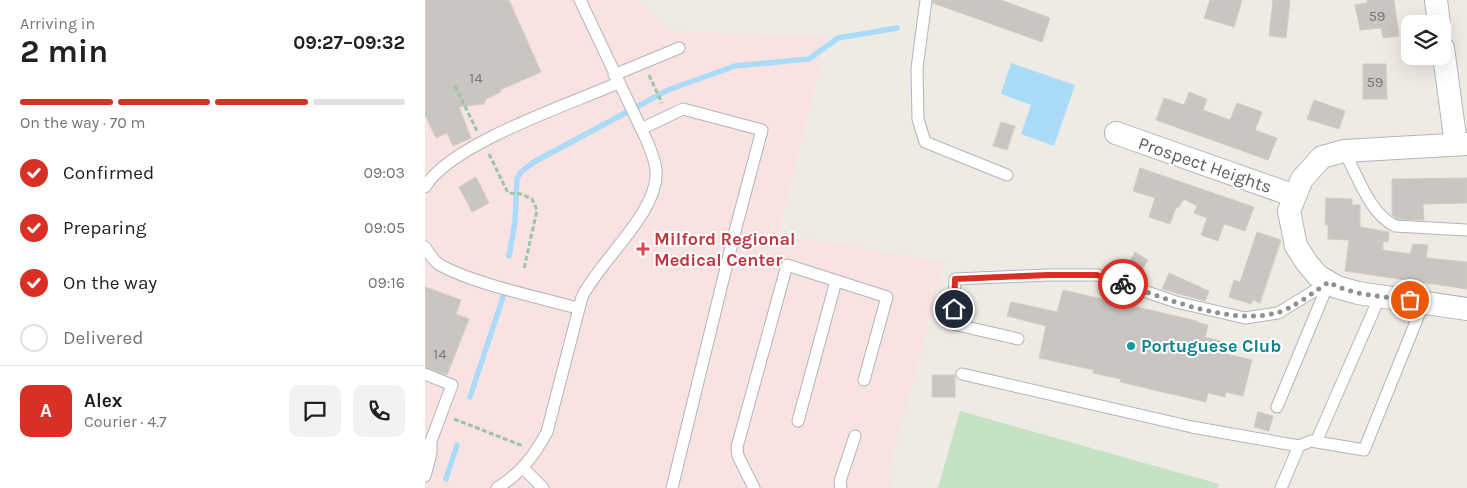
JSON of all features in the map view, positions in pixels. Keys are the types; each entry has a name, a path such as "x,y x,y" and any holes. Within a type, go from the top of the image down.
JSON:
{"street":[{"path":"1436,0 1438,15"},
{"name":"Prospect Heights","path":"1447,65 1461,144 1345,151 1322,157 1302,179 1289,212 1296,246 1318,276 1329,282 1351,291 1467,309"},
{"name":"Prospect Heights","path":"1116,133 1295,196"}],"lane":[{"path":"497,488 523,468 547,432 577,308 592,279 650,202 656,171 651,151 580,0"},
{"path":"926,0 917,68 918,119 925,142 1007,175"},
{"path":"425,187 438,169 482,142 679,48"},
{"path":"639,125 683,109 762,130 734,235 672,488"},
{"path":"1345,151 1377,213 1386,222 1395,226 1467,230"},
{"path":"425,247 438,264 449,269 577,308"},
{"path":"754,488 738,456 737,447 787,265 887,297 864,380"},
{"path":"1017,338 953,324 955,279 1097,275 1176,302 1245,318 1278,313 1329,282"},
{"path":"797,421 836,281"},
{"path":"1277,407 1329,282"},
{"path":"1316,442 1381,296"},
{"path":"962,374 1192,427 1299,446 1311,441 1364,450 1424,302"},
{"path":"425,374 452,385 428,444 431,453 425,476"},
{"path":"841,488 840,481 855,436"},
{"path":"1281,488 1299,446"},
{"path":"523,468 543,488"}],"path":[{"path":"654,84 664,108"},
{"path":"511,193 521,194 532,199 537,210 524,270"},
{"path":"453,419 524,446"}],"shaded area":[{"name":"Milford Regional Medical Center","path":"425,0 638,0 671,31 827,37 778,234 945,262 889,469 891,488 425,488"}],"green space":[{"path":"960,411 1219,484 1218,488 938,488"}],"water":[{"path":"1011,63 1075,85 1054,146 1021,134 1031,105 1001,94"}],"building":[{"path":"425,0 509,0 541,72 500,90 501,92 486,99 484,104 459,107 471,138 453,146 447,133 436,138 425,115"},
{"path":"933,0 1001,0 1050,18 1042,42 933,3"},
{"path":"1210,0 1242,0 1234,27 1204,18"},
{"path":"1273,0 1290,0 1286,38 1269,36"},
{"path":"1367,0 1394,0 1399,36 1383,38 1381,28 1360,30 1355,5 1367,3"},
{"path":"1363,64 1386,64 1387,99 1363,99"},
{"path":"1189,92 1207,99 1203,110 1230,120 1237,103 1262,112 1255,130 1277,138 1268,160 1156,120 1164,98 1184,105"},
{"path":"1314,100 1345,111 1339,129 1307,119"},
{"path":"1001,122 1015,126 1007,150 993,146"},
{"path":"1140,168 1254,207 1245,231 1224,224 1218,241 1201,235 1207,218 1194,213 1197,206 1184,199 1178,208 1176,207 1170,224 1149,217 1155,198 1133,191"},
{"path":"476,177 489,203 472,212 459,187"},
{"path":"1467,178 1467,203 1423,204 1424,220 1397,219 1392,215 1392,179"},
{"path":"1326,198 1352,199 1352,205 1360,205 1360,227 1389,232 1388,242 1377,241 1383,242 1383,250 1410,254 1413,244 1428,245 1426,258 1467,262 1467,289 1345,271 1349,240 1328,239 1328,225 1325,225"},
{"path":"1257,232 1281,240 1260,303 1253,300 1251,304 1229,297 1234,280 1240,282"},
{"path":"1135,252 1148,260 1137,278 1125,270"},
{"path":"1169,273 1209,291 1205,301 1162,289"},
{"path":"425,287 461,300 456,314 469,319 447,375 425,367"},
{"name":"Portuguese Club","path":"1063,290 1208,325 1205,337 1221,341 1218,352 1252,360 1243,396 1226,392 1225,397 1208,393 1206,402 1120,382 1121,379 1093,373 1094,370 1039,358 1046,326 1007,316 1011,302 1057,312"},
{"path":"932,375 955,375 955,397 932,397"},
{"path":"1258,412 1273,416 1269,431 1254,427"}],"waterway":[{"path":"509,256 515,222 517,178 522,171 534,162 668,90 735,66 809,59 838,38 897,28"},
{"path":"470,397 503,297"},
{"path":"446,479 457,445"}],"way so far":[{"path":"1123,284 1176,302 1245,318 1278,313 1329,282 1337,287 1358,293 1410,300"}],"place":[{"name":"Milford Regional Medical Center","path":"643,249"},
{"name":"Portuguese Club","path":"1131,346"}],"route":[{"path":"954,309 955,279 1097,275 1123,284"}]}
